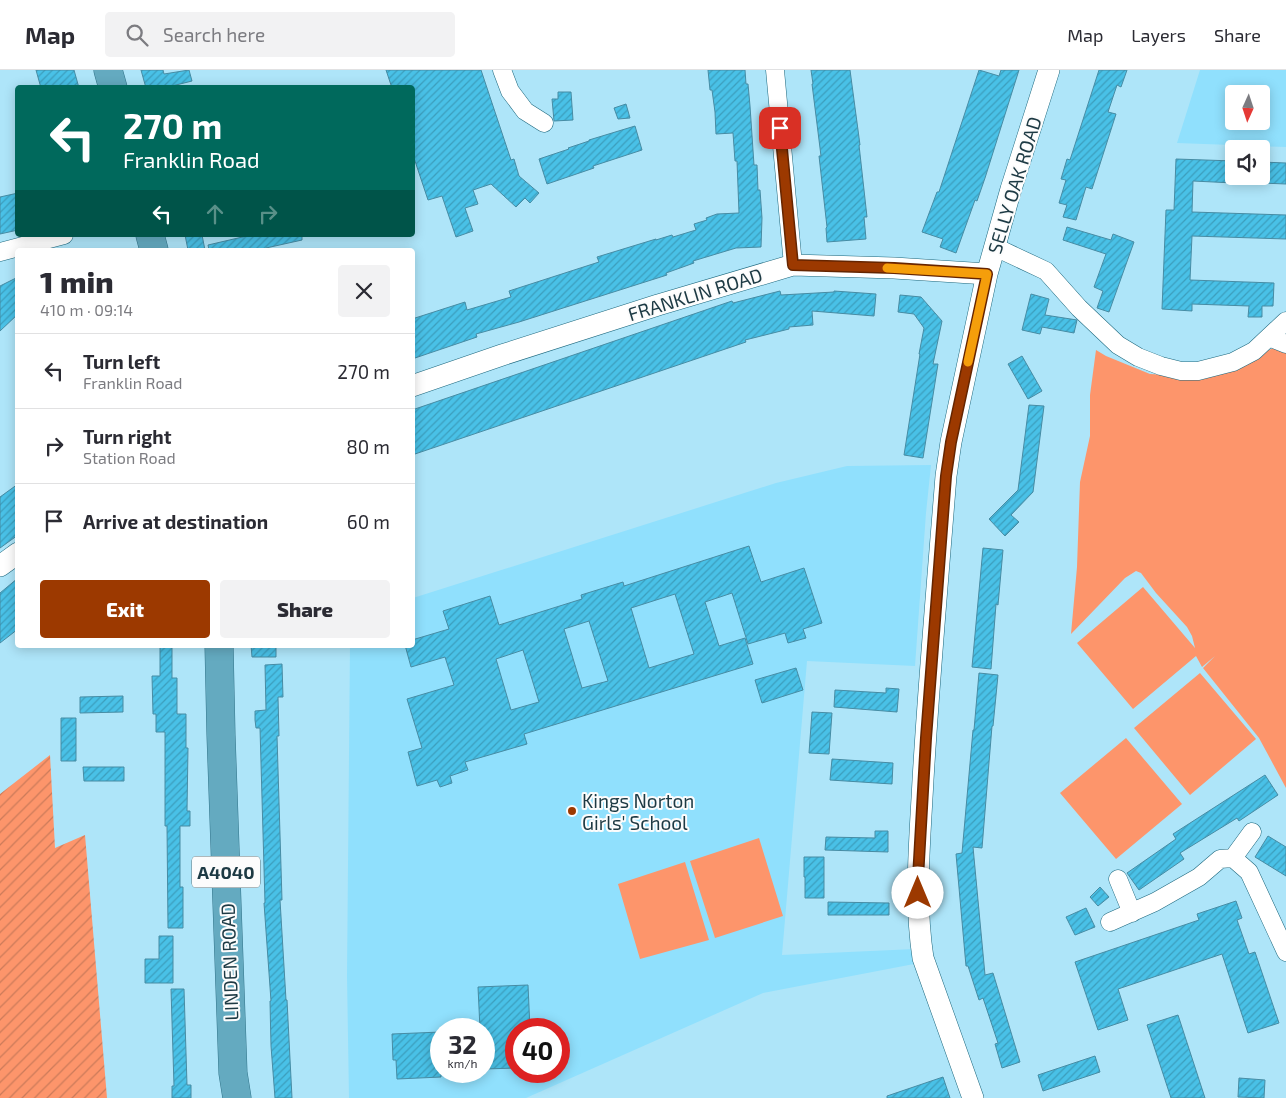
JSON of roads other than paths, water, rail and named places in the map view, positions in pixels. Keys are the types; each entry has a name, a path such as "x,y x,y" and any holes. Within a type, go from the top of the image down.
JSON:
{"highway":[{"path":"108,70 112,85"},
{"name":"LINDEN ROAD","path":"219,648 233,1073 237,1098"}],"street":[{"path":"502,70 510,91 525,111 544,123"},
{"path":"775,70 793,265"},
{"name":"SELLY OAK ROAD","path":"973,1098 922,958 918,878 926,738 946,476 951,442 987,274 1011,189 1049,70"},
{"path":"15,248 56,237"},
{"path":"995,247 1046,271 1079,308 1118,346 1138,357 1161,366 1198,371 1233,362 1254,351 1286,321"},
{"path":"0,252 15,248"},
{"name":"FRANKLIN ROAD","path":"415,385 658,304 793,265 894,268 987,274"},
{"path":"1269,337 1286,344"},
{"path":"0,566 15,555"},
{"path":"1233,858 1252,832"},
{"path":"1110,922 1155,902 1200,878 1220,859 1233,858 1248,872 1286,952"},
{"path":"1118,879 1132,912"}],"place":[{"name":"Kings Norton Girls' School","path":"572,811"}]}
